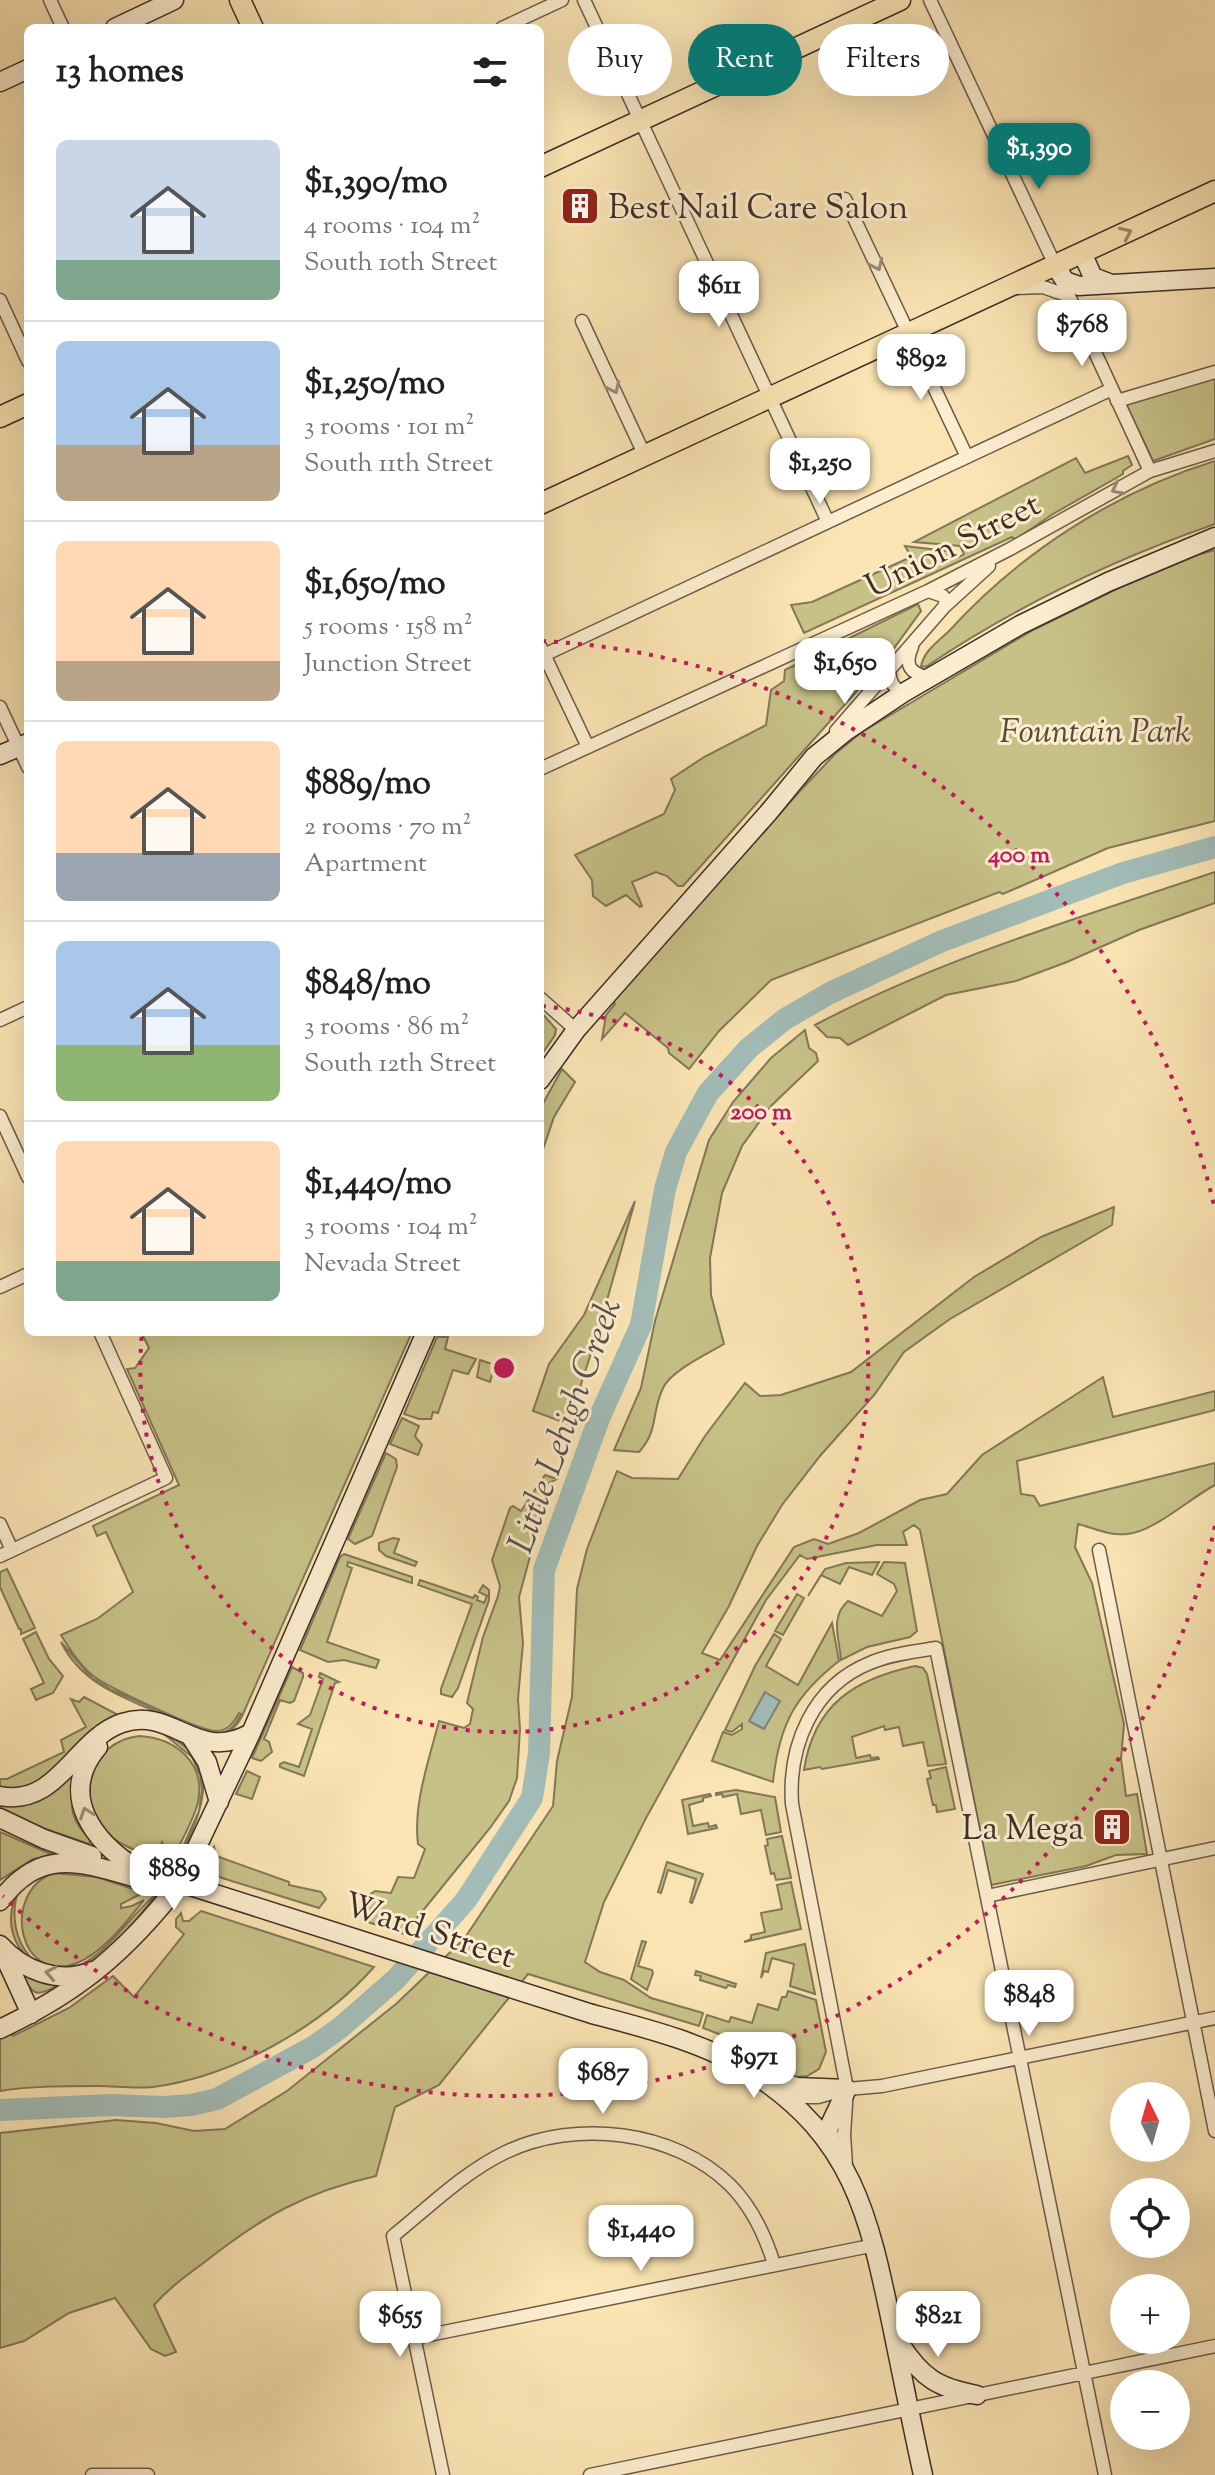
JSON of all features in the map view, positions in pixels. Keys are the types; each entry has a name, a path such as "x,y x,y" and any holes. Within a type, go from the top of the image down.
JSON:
{"main road":[{"path":"123,24 174,0"},
{"path":"240,0 251,24"},
{"path":"544,165 900,0"},
{"path":"0,82 24,71"},
{"path":"544,502 1215,191"},
{"path":"1082,253 1093,277 1116,284"},
{"path":"1055,265 1074,291 1116,284 1215,278"},
{"path":"0,417 24,406"},
{"path":"544,1074 576,1030 814,757 846,731 903,693 1020,625 1151,562 1215,537"},
{"path":"0,755 23,745"},
{"path":"187,1868 251,1733 424,1336"},
{"path":"0,1796 20,1797 43,1790 99,1735 124,1722 160,1722 206,1742 241,1739 251,1733"},
{"path":"135,1873 94,1833 83,1810 82,1781 93,1753 114,1735 160,1722"},
{"path":"190,1735 207,1762 219,1802"},
{"name":"Ward Street","path":"0,1818 72,1851 135,1873 225,1898 679,2041 750,2071 784,2096 827,2142 860,2198 875,2245 923,2475"},
{"path":"0,1901 7,1889 43,1865 60,1862 86,1864 135,1873"},
{"path":"0,2029 86,1981 168,1898"},
{"path":"0,1946 28,1968 56,1976 83,1975 108,1962"},
{"path":"0,1946 31,2014"},
{"path":"750,2071 783,2084 847,2089 828,2129 827,2142"},
{"path":"893,2333 915,2367 931,2380 951,2390 977,2395"}],"street":[{"path":"50,0 61,24"},
{"path":"511,24 562,0"},
{"path":"584,0 828,522"},
{"path":"930,0 1055,265"},
{"path":"845,199 967,457"},
{"path":"997,291 1043,287 1074,291 1115,395 1150,471"},
{"path":"0,300 24,352"},
{"path":"582,321 645,456"},
{"path":"544,649 967,457 1115,395 1215,372"},
{"name":"Union Street","path":"544,767 928,591 1150,471 1215,451"},
{"path":"814,757 944,607 969,581 1010,549"},
{"path":"928,591 943,596 946,601 944,607"},
{"path":"915,641 909,654 910,670 929,678"},
{"path":"544,654 588,747"},
{"path":"889,669 894,688 903,693"},
{"path":"0,707 23,745"},
{"path":"544,1002 576,1030"},
{"path":"0,1020 24,1009"},
{"path":"0,1116 24,1168"},
{"path":"0,1287 24,1276"},
{"path":"0,1524 6,1553 166,1478 102,1336"},
{"path":"1099,1550 1215,2131"},
{"path":"850,2179 844,2153 847,2089 792,1804 792,1766 796,1747 811,1714 836,1684 870,1663 936,1648 1105,2475"},
{"path":"987,1896 1215,1848"},
{"path":"784,2096 795,2099 818,2097 847,2089 882,2086 1215,2018"},
{"path":"443,2475 393,2236 481,2165 507,2151 549,2138 599,2133 650,2141 709,2169 730,2186 745,2203 767,2243 774,2264"},
{"path":"414,2338 875,2245"},
{"path":"590,2475 1215,2346"},
{"path":"92,2475 148,2475"}],"green space":[{"path":"1215,377 1215,439 1153,461 1126,404"},
{"path":"1128,456 1132,465 1123,474 1015,540 1012,537 804,633 791,605 812,602 911,557 905,546 955,552 959,557 964,554 960,546 914,542 1076,458 1085,473"},
{"path":"1215,461 1215,524 1066,586 921,667 932,647 1007,575 1039,550 1141,490"},
{"name":"Fountain Park","path":"1215,550 1215,821 1108,848 1003,894 999,892 771,980 719,1031 689,1069 625,1013 602,1039 606,1015 615,1004 613,1001 800,791 835,754 862,732 1033,630 1119,588"},
{"path":"918,604 921,611 889,655 683,886 656,872 632,882 640,907 626,895 606,906 593,896 592,880 575,855 664,814 675,790 671,779 704,757 766,725 771,690 784,681 785,670"},
{"path":"1215,872 1215,903 1139,930 1067,962 1016,981 946,995 848,1045 840,1038 827,1037 815,1025 962,959"},
{"path":"544,1016 556,1029 544,1051"},
{"path":"805,1030 809,1048 816,1053 818,1061 771,1106 742,1146 722,1193 710,1258 711,1295 724,1344 690,1363 667,1382 659,1397 650,1436 639,1452 614,1450 641,1388 655,1321 709,1140 733,1102 771,1058"},
{"path":"562,1069 575,1082 554,1117 544,1146 544,1102"},
{"path":"635,1201 568,1424 533,1411 549,1364 584,1315"},
{"path":"1114,1207 1112,1225 950,1319 904,1352 875,1394 782,1505 757,1546 729,1606 702,1653 720,1660 794,1547 814,1539 828,1544 859,1533 920,1500 947,1494 982,1455 1103,1377 1113,1417 1215,1391 1215,1410 1017,1461 1021,1494 1034,1496 1040,1506 1215,1463 1215,1485 1138,1532 1108,1533 1078,1524 1075,1547 1092,1583 1124,1724 1121,1759 1126,1796 1137,1794 1147,1854 1116,1855 1086,1866 991,1885 920,1530 914,1525 903,1532 907,1545 877,1545 807,1559 800,1555 766,1600 645,1820 604,1902 585,1962 600,1972 624,1980 651,1998 703,2013 699,2026 528,1974 439,2085 395,2107 376,2176 306,2198 266,2219 226,2245 154,2305 176,2352 165,2356 151,2349 115,2298 69,2313 24,2341 0,2348 0,2133 116,2120 156,2123 194,2131 225,2129 287,2091 396,2004 464,1939 553,1806 557,1761 572,1697 577,1589 587,1549 617,1471 632,1478 678,1479 705,1436 745,1383 760,1396 781,1395 851,1372 974,1277 1041,1237"},
{"path":"143,1336 410,1336 243,1714 236,1725 220,1735 201,1732 170,1718 217,1733 233,1726 241,1714 220,1731 173,1716 92,1675 61,1635 97,1619 133,1592 106,1532 97,1536 93,1526 179,1485 127,1369 135,1368 149,1348"},
{"path":"437,1337 448,1337 445,1349 476,1359 468,1374 453,1370 438,1413 433,1412 431,1419 419,1419 404,1414"},
{"path":"480,1360 495,1365 490,1382 477,1377"},
{"path":"402,1418 419,1426 415,1436 422,1445 418,1455 390,1444"},
{"path":"386,1453 396,1459 397,1467 372,1536 355,1544 348,1539"},
{"path":"545,1475 557,1479 549,1483 540,1500 541,1516 519,1597 523,1643 518,1699 520,1729 517,1778 509,1801 404,1934 368,1922 369,1895 375,1891 391,1893 398,1877 414,1878 425,1849 418,1844 420,1798 439,1721 464,1728 470,1724 473,1709 467,1703 483,1637 500,1586 492,1560 510,1508 513,1506 521,1511"},
{"path":"399,1539 394,1553 417,1562 415,1566 386,1556 379,1550 379,1543"},
{"path":"344,1554 412,1577 412,1583 348,1562 347,1566 352,1568 327,1642 379,1660 376,1668 344,1660 328,1662 300,1650"},
{"path":"879,1562 872,1575 849,1567 840,1584 821,1575 825,1569 846,1563"},
{"path":"884,1562 905,1563 917,1631 910,1637 867,1647 841,1660 837,1621 842,1607 848,1601 882,1616 897,1591 894,1584 877,1574"},
{"path":"7,1569 35,1628 21,1634 0,1587 0,1572"},
{"path":"420,1580 473,1598 475,1595 477,1600 484,1603 487,1596 479,1592 483,1585 489,1590 489,1600 452,1697 441,1694 441,1689 472,1604 418,1585"},
{"path":"797,1594 804,1598 783,1635 775,1631"},
{"path":"832,1623 839,1661 811,1687 791,1714 780,1744 773,1782 712,1761 723,1732 732,1735 742,1729 742,1724 732,1732 725,1730 774,1634 781,1639 766,1666 798,1685"},
{"path":"36,1632 49,1659 63,1676 53,1693 36,1700 31,1689 44,1683 23,1639"},
{"path":"61,1642 92,1678 166,1716 120,1696 93,1680 80,1669"},
{"path":"915,1666 923,1668 927,1674 946,1764 928,1766 923,1742 903,1746 899,1727 885,1730 884,1726 852,1737 856,1758 870,1755 879,1759 804,1770 817,1728 841,1698 874,1678"},
{"path":"292,1667 303,1673 303,1677 294,1701 280,1700 264,1739 269,1742 272,1752 261,1761 252,1758"},
{"path":"320,1673 339,1682 335,1683 304,1776 280,1767 280,1764 284,1762 299,1767 312,1729 298,1724 310,1715 323,1679 319,1677"},
{"path":"84,1697 120,1716 94,1729 34,1787 0,1792 0,1779 7,1779 64,1752 61,1740 86,1727 71,1699 79,1702"},
{"path":"165,1735 185,1747 198,1762 203,1779 202,1797 199,1809 202,1790 200,1775 192,1757"},
{"path":"139,1736 176,1747 192,1764 197,1775 196,1809 172,1860 162,1842 156,1858 110,1836 100,1825 90,1799 93,1772 99,1760 108,1749 121,1741"},
{"path":"78,1759 72,1792 73,1812 82,1830 91,1839 89,1844 26,1822 0,1808 0,1802"},
{"path":"946,1767 955,1809 937,1812 927,1779 931,1778 929,1771"},
{"path":"247,1771 260,1777 252,1799 236,1794"},
{"path":"736,1790 775,1797 781,1832 766,1835 761,1810 741,1814 737,1794 716,1795"},
{"path":"710,1794 703,1801 689,1805 693,1826 708,1823 709,1827 716,1825 717,1828 688,1834 682,1800"},
{"path":"199,1812 190,1835 172,1871"},
{"path":"0,1832 53,1855 33,1859 0,1880"},
{"path":"782,1836 791,1878 776,1880 774,1873 771,1874 765,1846 768,1845 767,1839"},
{"path":"214,1847 216,1856 289,1882 289,1885 321,1892 326,1899 319,1908 202,1869"},
{"path":"667,1862 703,1874 692,1903 696,1879 668,1870 661,1893 658,1892"},
{"path":"53,1873 97,1877 139,1891 139,1895 121,1904 121,1908 144,1900 96,1952 77,1963 57,1967 41,1962 30,1950 23,1934 22,1917 26,1899 36,1884"},
{"path":"791,1882 801,1929 744,1942 751,1939 751,1935 765,1932 761,1913 782,1909 777,1885"},
{"path":"20,1887 15,1919 18,1935 35,1961 18,1946 12,1932 12,1909"},
{"path":"159,1892 105,1952 83,1966 65,1971 49,1969 68,1970 85,1963"},
{"path":"201,1911 374,1967 353,1989 302,2029 273,2046 213,2072 153,2087 61,2086 0,2091 0,2038 11,2033 13,2036 69,2008 113,1976 134,1997 184,1934 176,1927 176,1919 181,1913 183,1921 189,1921"},
{"path":"642,1941 646,1942 638,1966 653,1973 647,1990 631,1979"},
{"path":"805,1944 815,1994 790,1986 794,1964 772,1958 768,1972 764,1971 761,1978 766,1953"},
{"path":"696,1971 736,1984 735,1987 728,1985 726,1988 700,1980 701,1976 695,1975"},
{"path":"21,1972 42,1982 58,1985 44,1992 35,1992"},
{"path":"788,1991 816,2000 826,2052 819,2069 807,2076 793,2077 732,2039 703,2028 707,2015 729,2022 731,2017 752,2023 758,2004 778,2010 782,1997 786,1997"}],"water":[{"path":"765,1692 780,1701 764,1729 749,1721"}],"waterway":[{"name":"Little Lehigh Creek","path":"0,2110 111,2105 164,2107 217,2099 313,2047 340,2028 396,1979 466,1900 532,1798 539,1753 544,1570 600,1416 641,1325 665,1189 676,1152 708,1093 749,1048 785,1019 830,993 942,941 1123,873 1215,847"}],"place":[{"name":"Best Nail Care Salon","path":"580,206"},
{"name":"La Mega","path":"1112,1827"}]}
